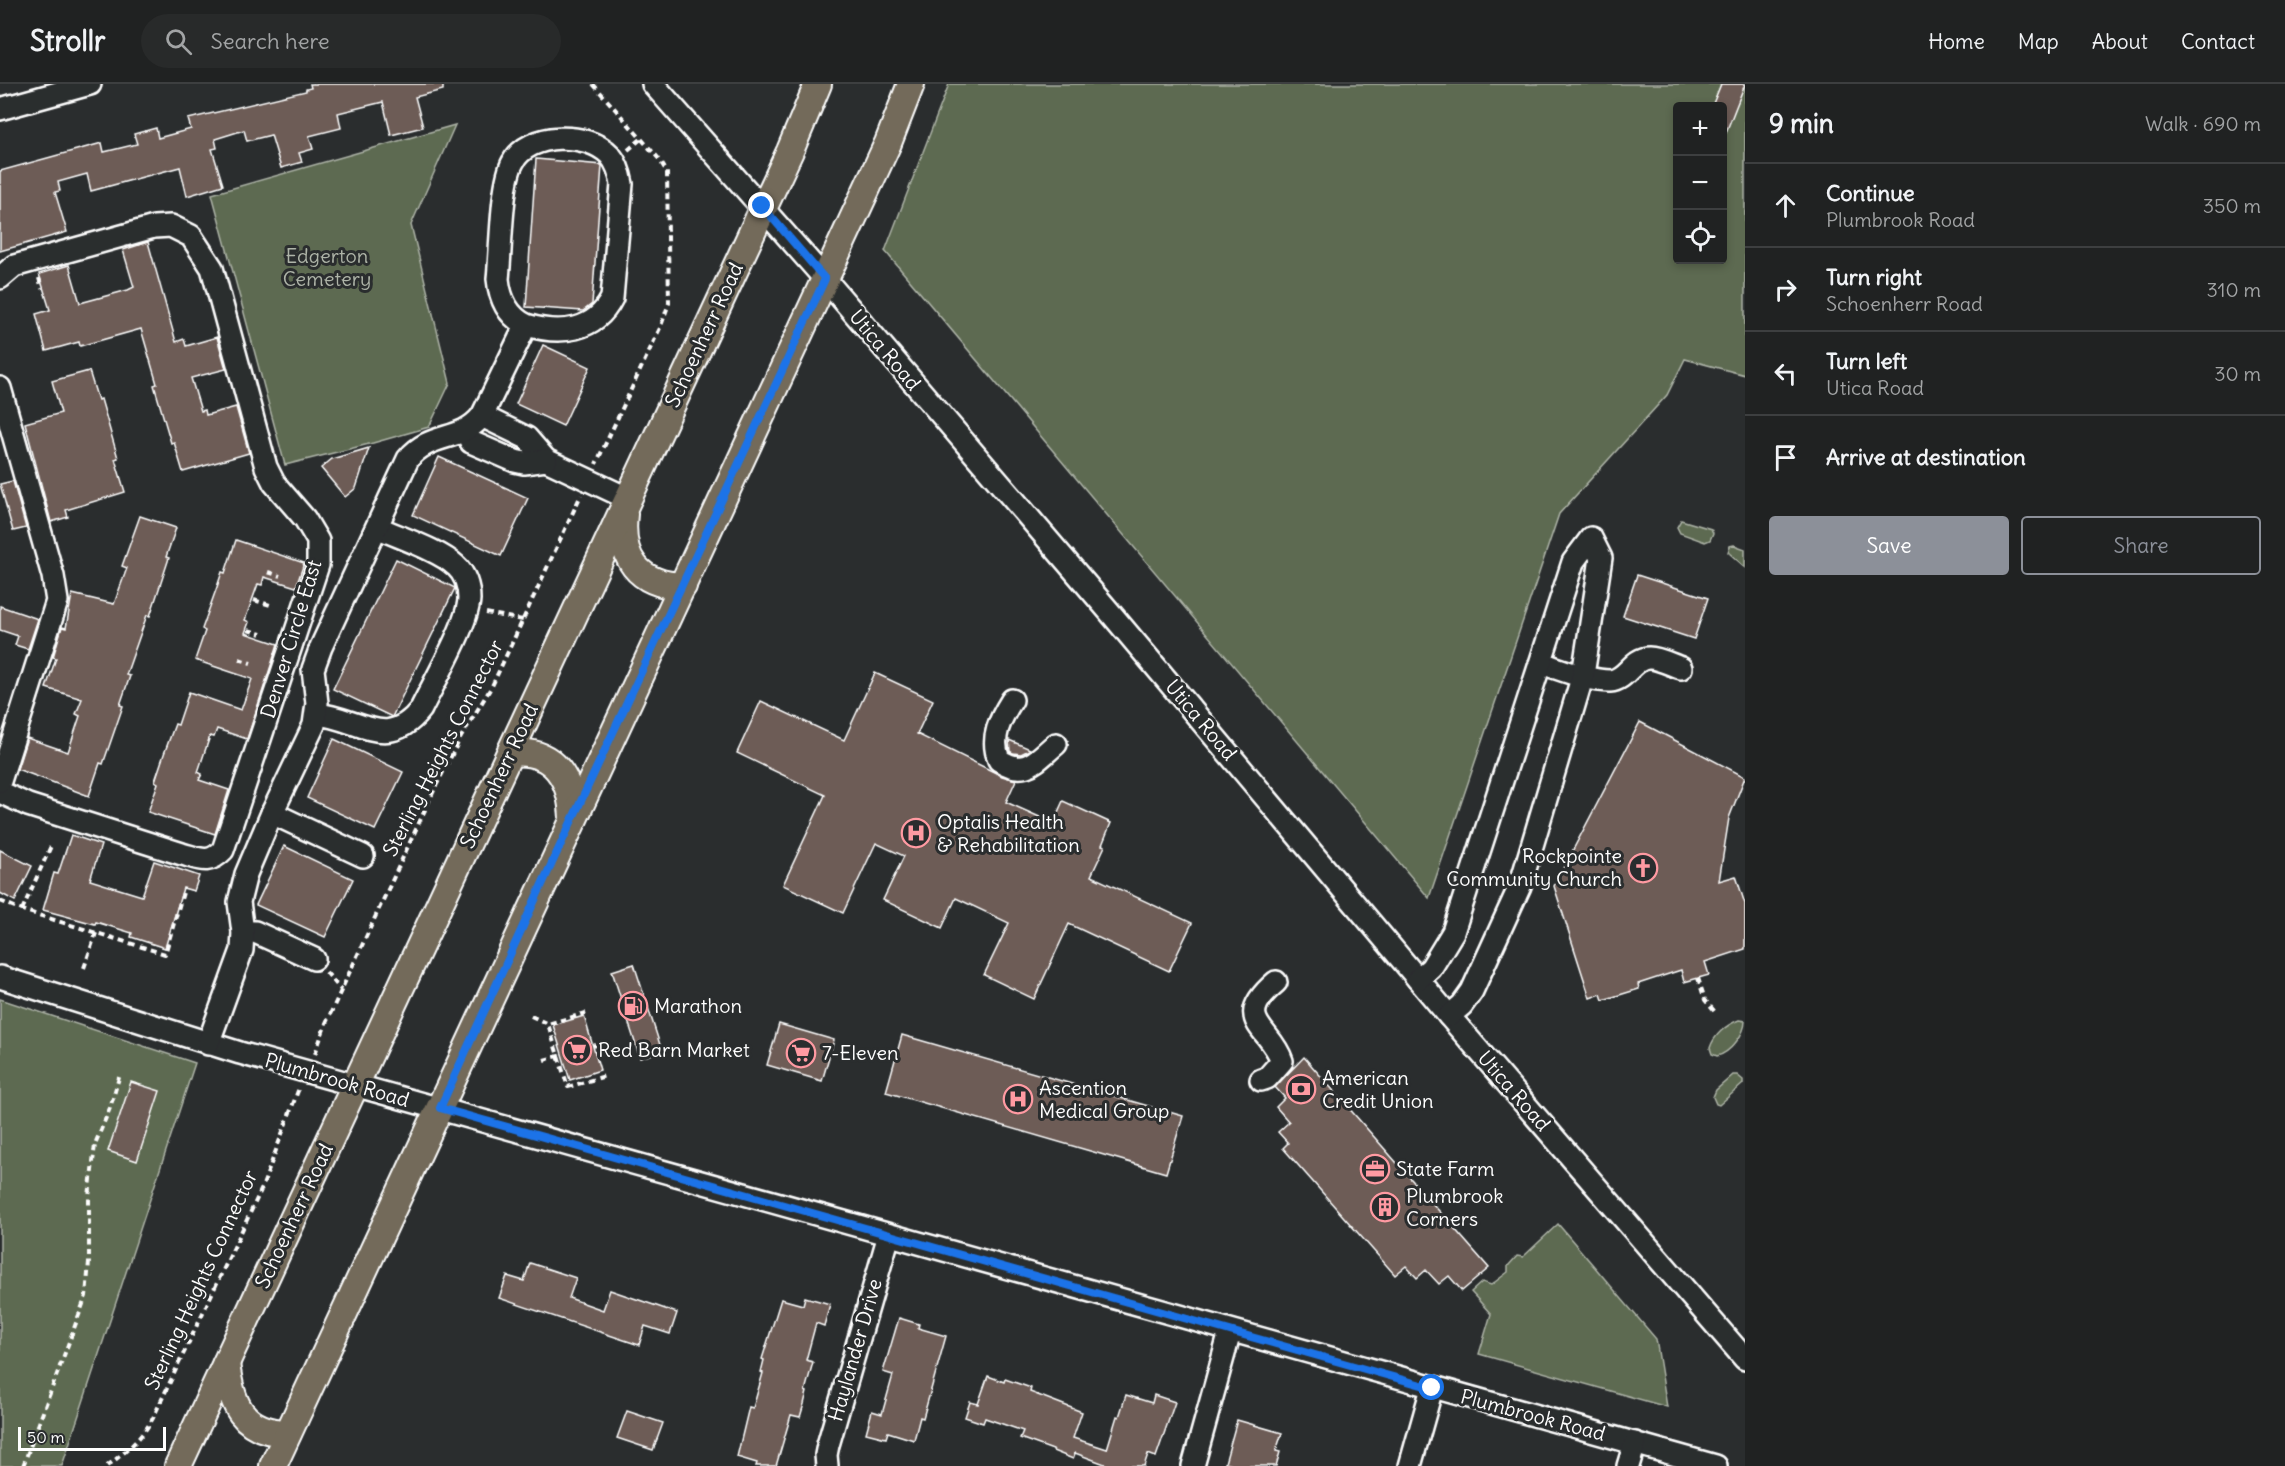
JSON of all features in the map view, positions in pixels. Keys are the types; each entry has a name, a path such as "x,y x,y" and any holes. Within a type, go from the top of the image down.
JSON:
{"main road":[{"name":"Schoenherr Road","path":"178,1466 354,1084 627,503 762,206 790,151 818,84"},
{"path":"273,1466 888,143 911,84"},
{"path":"627,503 623,537 631,562 639,573 649,579 670,585 683,585"},
{"path":"510,753 533,754 545,758 556,767 570,792 573,821"},
{"path":"226,1363 232,1395 243,1416 258,1428 288,1433"}],"street":[{"path":"0,109 90,84"},
{"name":"Utica Road","path":"653,84 762,206 1114,616 1449,1016 1745,1359"},
{"path":"553,139 590,143 600,147 614,160 622,184 612,298 598,319 585,326 571,329 543,329 526,325 515,319 508,311 499,291 498,279 508,172 518,153 534,142 553,139"},
{"name":"Denver Circle East","path":"0,278 14,266 154,227 171,226 182,230 197,243 212,268 267,467 274,483 305,519 318,541 318,565 223,850 216,857 207,860 182,854 28,805 0,792"},
{"path":"208,1044 239,961 243,932 239,902 241,891 252,858 272,813 310,736 317,703 313,679 316,658 405,465 414,451 430,441 466,431 482,416 526,325"},
{"path":"0,388 53,576 57,601 0,781"},
{"path":"482,416 527,438 546,460 627,503"},
{"path":"466,431 471,442 515,461 524,463 546,460"},
{"path":"316,714 339,718 380,732 403,727 421,709 468,609 468,588 457,566 446,558 377,527"},
{"path":"1418,979 1431,968 1453,933 1573,562 1591,538 1601,558 1582,675 1520,886 1472,992 1449,1016"},
{"path":"1541,663 1611,681 1624,675 1638,660 1651,658 1681,668"},
{"path":"1012,700 1004,712 994,742 999,760 1017,769 1026,768 1056,744"},
{"path":"272,813 363,855"},
{"path":"243,932 255,932 314,959"},
{"name":"Plumbrook Road","path":"0,977 208,1044 1230,1332 1716,1466"},
{"path":"1261,1080 1267,1078 1282,1061 1279,1052 1260,1031 1255,1008 1276,982"},
{"name":"Haylander Drive","path":"826,1466 828,1445 889,1235"},
{"path":"1193,1466 1230,1332"},
{"path":"1410,1466 1432,1388"},
{"path":"1628,1466 1635,1443"}],"path":[{"path":"593,84 664,165 669,182 669,303 661,326 599,457"},
{"name":"Sterling Heights Connector","path":"316,1050 326,1023 437,784 461,737 492,686 582,492"},
{"path":"267,572 280,576"},
{"path":"253,599 270,605"},
{"path":"468,609 523,620"},
{"path":"247,629 261,634"},
{"path":"237,658 251,663"},
{"path":"22,910 51,846"},
{"path":"0,901 22,910 165,954 184,890"},
{"path":"84,968 96,933"},
{"path":"1698,978 1705,1000 1715,1012"},
{"path":"531,1016 549,1024 586,1013"},
{"path":"549,1024 568,1087 606,1076"},
{"path":"544,1060 560,1055"},
{"path":"23,1466 86,1296 89,1262 89,1197 95,1144 111,1108 120,1074"},
{"name":"Sterling Heights Connector","path":"107,1466 145,1433 153,1418 262,1188 298,1092"}],"green space":[{"path":"949,84 1745,84 1745,375 1685,359 1667,395 1559,514 1429,898 885,251"},
{"name":"Edgerton Cemetery","path":"455,125 411,225 450,383 429,427 285,465 212,194"},
{"path":"1681,520 1711,529 1713,533 1710,540 1705,542 1680,533 1677,527"},
{"path":"1730,546 1745,549 1745,567 1728,552"},
{"path":"0,999 195,1063 62,1466 0,1466"},
{"path":"1739,1020 1745,1021 1736,1042 1722,1054 1717,1056 1712,1054 1710,1048 1718,1035"},
{"path":"1733,1075 1743,1080 1743,1084 1719,1105 1716,1104 1713,1097 1716,1090"},
{"path":"1558,1224 1656,1339 1667,1407 1479,1354 1491,1314 1471,1292 1482,1282 1491,1285 1508,1272 1508,1266 1517,1256 1523,1257"}],"building":[{"path":"310,84 443,84 443,90 415,97 423,127 391,135 383,102 338,113 341,128 309,136 313,149 299,153 302,162 281,168 271,135 247,141 244,130 215,139 217,148 212,149 223,185 187,196 180,167 91,191 87,174 58,182 60,191 55,192 67,232 0,251 0,171 102,143 104,152 137,144 134,134 156,128 158,138 191,129 188,119 306,91 311,88"},
{"path":"1721,84 1745,84 1727,130 1727,102 1714,102"},
{"path":"536,159 602,165 592,304 583,311 526,307"},
{"path":"148,242 176,342 184,339 186,346 217,337 226,369 191,378 201,411 205,410 206,415 236,407 249,453 183,472 174,442 171,443 141,329 80,346 79,342 46,351 36,314 50,310 39,274 69,265 80,303 128,290 134,287 123,250"},
{"path":"543,345 590,367 563,426 516,404"},
{"path":"89,371 98,400 101,399 125,492 66,510 68,517 51,522 25,423 61,413 52,381"},
{"path":"369,448 356,488 345,497 321,468 332,459"},
{"path":"439,457 528,498 501,556 413,515"},
{"path":"13,481 26,528 13,531 0,484"},
{"path":"140,516 176,528 150,616 147,615 126,675 130,676 120,705 123,706 89,796 17,769 27,738 68,752 80,716 76,714 82,699 46,688 56,658 53,657 62,627 66,628 72,594 114,604 127,568 122,566"},
{"path":"236,540 304,563 296,587 264,577 262,585 258,584 245,620 249,622 245,633 278,644 247,739 217,729 214,737 210,736 198,772 202,774 199,780 229,790 215,834 148,812 158,783 155,781 164,754 175,724 178,725 189,692 241,710 252,679 195,660 205,631 202,629"},
{"path":"396,559 455,588 392,717 333,689"},
{"path":"1637,575 1708,598 1694,639 1623,616"},
{"path":"0,606 38,619 28,649 15,645 18,636 0,630"},
{"name":"Optalis Health & Rehabilitation","path":"875,673 933,700 917,734 1002,776 1016,780 1006,802 1053,823 1063,801 1111,823 1102,845 1105,846 1091,876 1192,923 1169,971 1069,924 1034,999 984,975 1009,923 956,898 942,928 883,900 904,856 876,843 843,913 783,885 825,795 737,753 761,701 844,740"},
{"name":"Rockpointe Community Church","path":"1640,722 1745,777 1729,818 1719,881 1736,876 1745,904 1745,949 1705,962 1709,975 1684,982 1681,970 1638,984 1639,989 1603,1000 1601,994 1590,998 1554,886"},
{"path":"334,739 403,772 375,830 307,798"},
{"path":"1009,740 1030,749 1021,754 1013,753 1010,751"},
{"path":"71,835 101,845 90,880 142,896 154,861 199,876 194,891 183,888 165,948 131,937 132,933 43,910 54,873 58,874"},
{"path":"284,846 353,879 325,937 256,905"},
{"path":"0,850 32,866 15,901 0,893"},
{"path":"634,964 662,1051 640,1058 612,971"},
{"name":"Red Barn Market","path":"584,1016 600,1070 570,1080 553,1025"},
{"name":"7-Eleven","path":"779,1024 834,1040 822,1081 767,1065"},
{"path":"902,1035 1183,1116 1166,1173 886,1092"},
{"name":"Plumbrook Corners","path":"1304,1057 1489,1268 1462,1291 1449,1276 1439,1284 1426,1270 1417,1278 1406,1266 1395,1275 1283,1148 1288,1143 1278,1132 1289,1122 1276,1107 1285,1098 1275,1087"},
{"path":"131,1082 160,1091 137,1161 108,1151"},
{"path":"530,1263 576,1278 569,1298 603,1310 610,1290 677,1313 670,1334 645,1326 639,1345 499,1298 507,1276 524,1281"},
{"path":"805,1297 830,1304 824,1326 816,1323 806,1360 813,1362 804,1404 800,1417 791,1415 776,1466 756,1466 757,1463 737,1457 749,1407 753,1408 763,1373 761,1372 764,1360 762,1359 781,1299 803,1305"},
{"path":"899,1318 919,1324 918,1328 946,1336 923,1418 920,1417 914,1440 888,1432 886,1438 866,1433 872,1411 882,1414 893,1375 883,1372"},
{"path":"988,1376 1031,1388 1030,1392 1082,1412 1073,1438 1107,1449 1126,1395 1152,1403 1154,1395 1175,1402 1156,1457 1148,1454 1144,1466 1110,1466 1075,1453 1073,1459 1020,1438 1023,1431 985,1418 983,1423 965,1417 970,1402 978,1404"},
{"path":"627,1411 663,1423 653,1450 617,1438"},
{"path":"1237,1420 1282,1433 1276,1451 1280,1452 1276,1466 1236,1466 1225,1463"}],"place":[{"name":"Optalis Health & Rehabilitation","path":"916,833"},
{"name":"Rockpointe Community Church","path":"1643,868"},
{"name":"Marathon","path":"633,1006"},
{"name":"Red Barn Market","path":"577,1050"},
{"name":"7-Eleven","path":"801,1053"},
{"name":"American Credit Union","path":"1301,1089"},
{"name":"Ascention Medical Group","path":"1018,1099"},
{"name":"State Farm","path":"1375,1169"},
{"name":"Plumbrook Corners","path":"1385,1207"}],"route":[{"path":"762,206 825,279 440,1108 1432,1388"}]}
